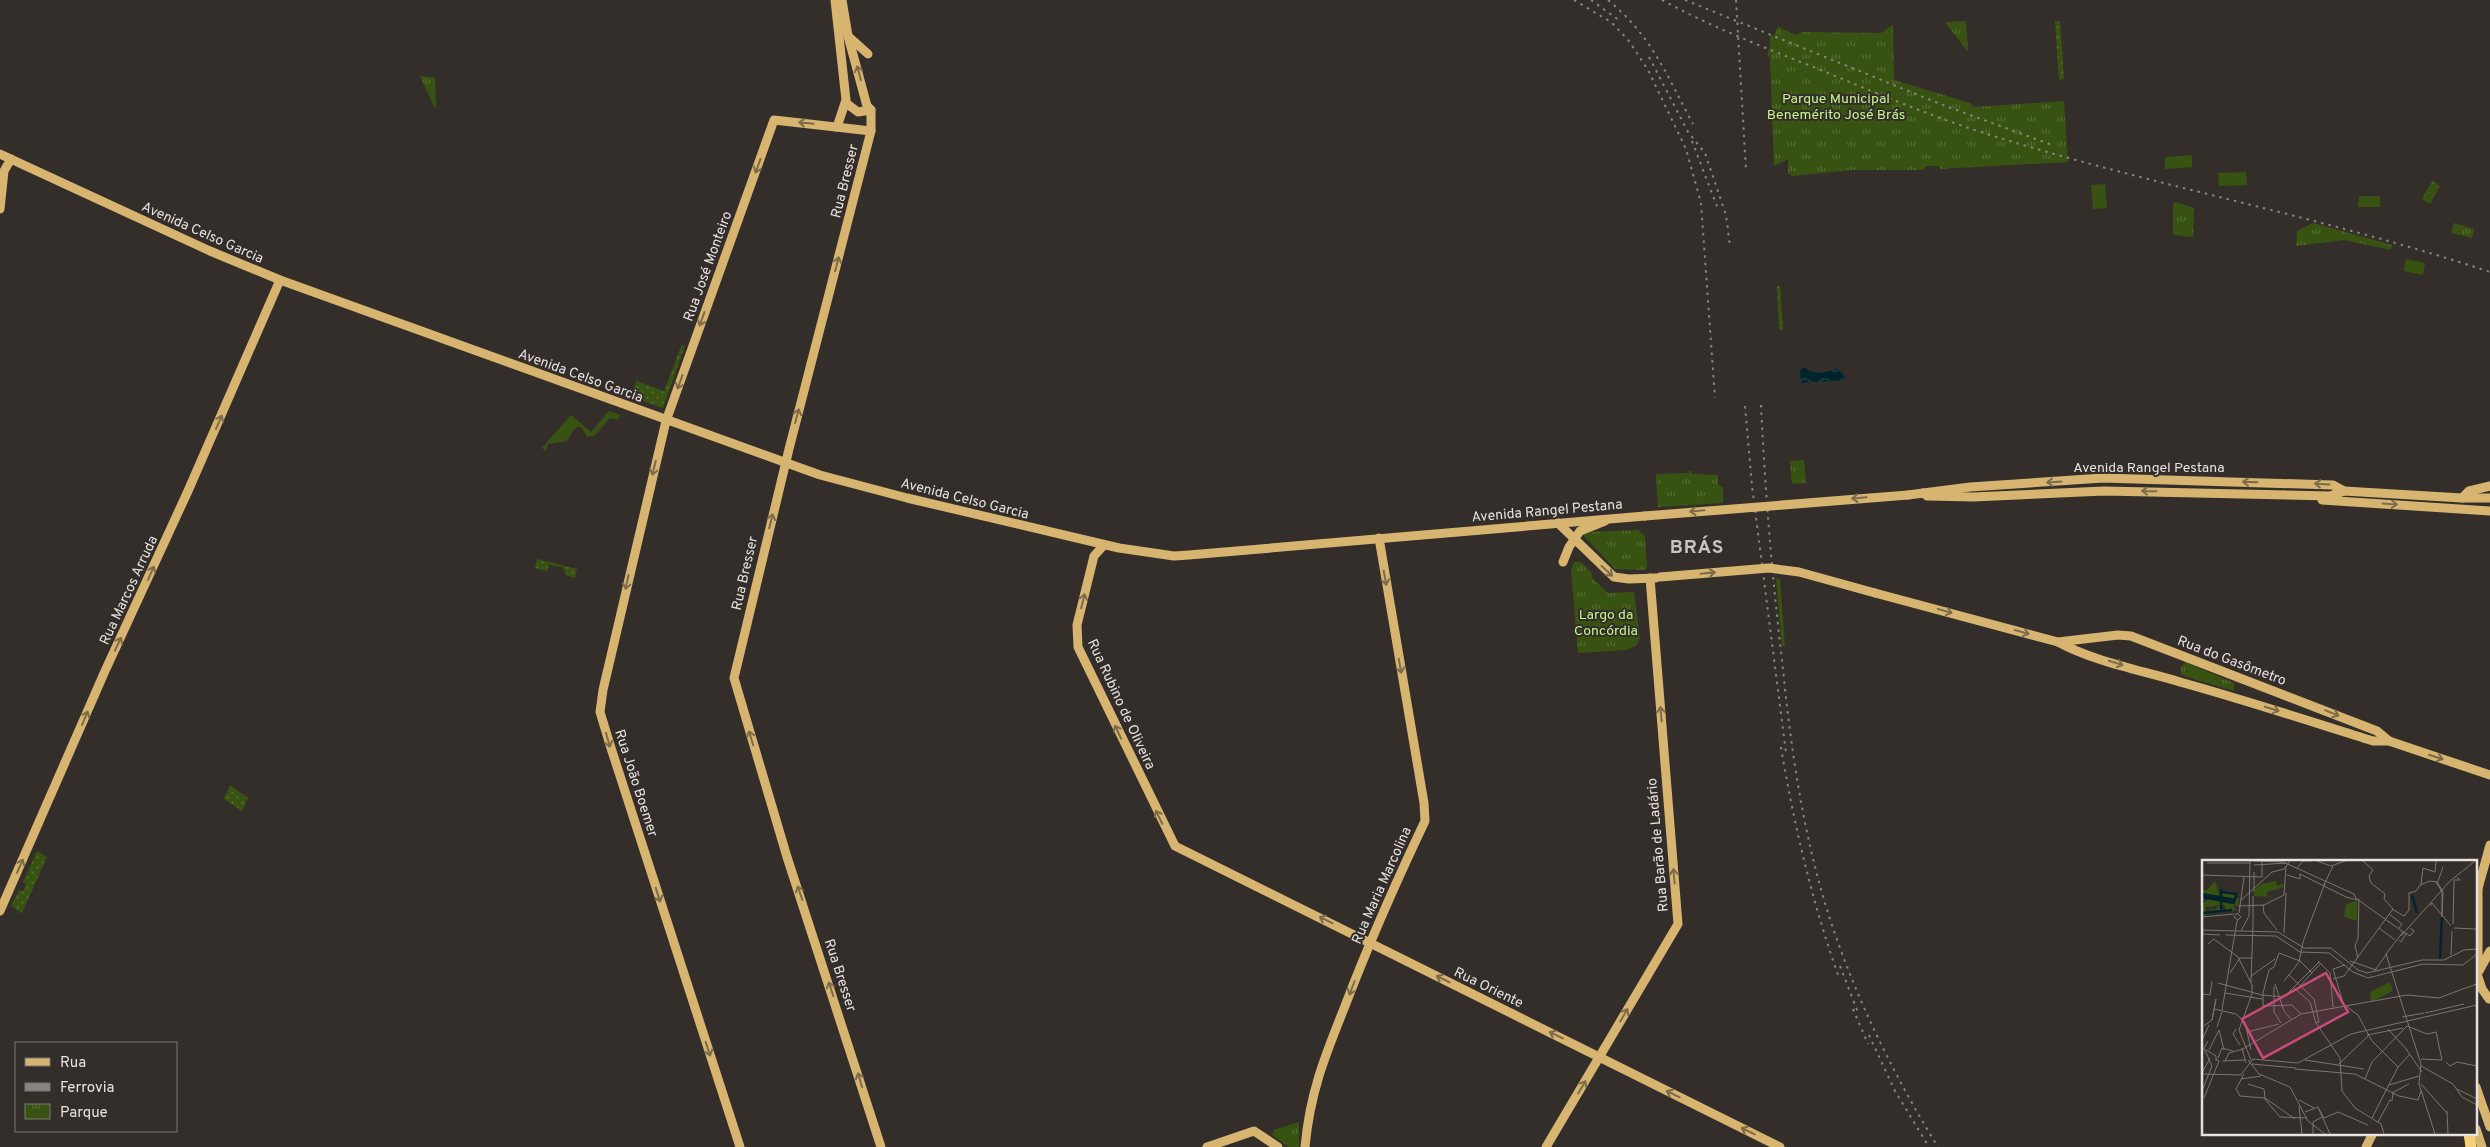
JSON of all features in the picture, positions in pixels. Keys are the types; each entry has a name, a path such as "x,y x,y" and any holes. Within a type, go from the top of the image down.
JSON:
{"highway":[{"path":"2469,1134 2470,1147"}],"main road":[{"name":"Rua Bresser","path":"835,0 846,103 837,127"},
{"name":"Rua Bresser","path":"842,0 848,36 867,106 871,110 871,131 785,463 734,678 784,848 818,950 879,1147"},
{"path":"848,36 868,54"},
{"path":"846,103 858,112 871,110"},
{"name":"Rua José Monteiro","path":"666,421 774,120 837,127"},
{"path":"837,127 871,131"},
{"name":"Avenida Celso Garcia","path":"0,154 210,252 280,280 785,463 897,496 1090,542 1174,556"},
{"path":"0,209 4,171 11,159"},
{"name":"Rua Marcos Arruda","path":"0,911 280,280"},
{"name":"Rua João Boemer","path":"666,421 638,534 600,710 740,1147"},
{"name":"Avenida Rangel Pestana","path":"1174,556 1923,493 1970,487 2103,478 2299,483 2333,485 2344,492"},
{"path":"2195,492 2197,480"},
{"path":"2299,483 2300,497"},
{"path":"2462,498 2469,491 2490,486"},
{"name":"Avenida Rangel Pestana","path":"1923,493 1928,496 1973,497 2059,491 2195,492 2300,497 2490,511"},
{"name":"Avenida Rangel Pestana","path":"2300,497 2330,496 2344,492 2477,499"},
{"path":"2330,496 2340,498 2341,501"},
{"path":"2477,499 2490,498"},
{"path":"2477,499 2490,504"},
{"path":"1563,562 1580,531 1607,519"},
{"path":"1558,523 1614,577 1629,579 1650,578"},
{"name":"Rua Maria Marcolina","path":"1304,1147 1308,1113 1315,1085 1369,942 1425,821 1379,538"},
{"name":"Rua Rubino de Oliveira","path":"1090,542 1094,556"},
{"name":"Rua Rubino de Oliveira","path":"1104,545 1094,556 1077,625 1078,647 1170,841 1174,846 1186,851"},
{"name":"Rua do Gasômetro","path":"1650,578 1768,568 1799,572 2058,642 2079,652 2373,741 2390,741 2490,774"},
{"name":"Rua Barão de Ladário","path":"1546,1147 1678,924 1650,578"},
{"name":"Rua do Gasômetro","path":"2058,642 2118,635 2131,636 2377,731 2390,741"},
{"path":"2478,887 2490,844"},
{"name":"Rua Oriente","path":"1186,851 1780,1147"},
{"path":"2478,972 2490,951"},
{"path":"2478,977 2482,989 2489,998"},
{"path":"2478,1093 2490,1127"},
{"path":"1207,1147 1254,1131 1278,1147"},
{"path":"2366,1147 2372,1134"},
{"path":"2478,1134 2482,1147"}],"green space":[{"path":"1966,21 1968,52 1945,22"},
{"path":"2055,21 2060,21 2064,79 2059,80"},
{"name":"Parque Municipal Benemérito José Brás","path":"1893,25 1894,80 1970,103 1974,107 2064,101 2068,162 1940,169 1939,166 1926,166 1923,170 1852,170 1792,176 1788,173 1788,159 1774,166 1770,57 1767,55 1770,47 1770,34 1774,36 1778,27 1796,35 1802,32 1881,33"},
{"path":"420,76 435,78 436,108 434,106"},
{"path":"2192,155 2192,167 2165,169 2165,157"},
{"path":"2246,172 2247,185 2219,186 2218,173"},
{"path":"2432,181 2440,186 2430,204 2422,199"},
{"path":"2105,184 2107,208 2093,209 2091,185"},
{"path":"2359,196 2380,196 2380,207 2358,207"},
{"path":"2175,202 2194,208 2193,237 2173,235 2173,205"},
{"path":"2313,223 2392,245 2391,250 2344,240 2296,246 2297,231"},
{"path":"2454,223 2474,229 2472,238 2451,233"},
{"path":"2406,259 2425,263 2423,275 2404,271"},
{"path":"1777,286 1780,286 1783,330 1779,330"},
{"path":"682,344 685,346 663,408 631,397 636,381 664,391"},
{"path":"609,411 620,415 618,420 610,418 594,436 587,437 582,428 578,427 574,429 567,441 548,444 546,451 542,448 571,415 591,432"},
{"path":"1804,460 1806,483 1792,484 1790,461"},
{"path":"1689,471 1692,474 1718,475 1718,484 1723,488 1723,503 1658,507 1656,474 1689,473"},
{"name":"Largo da Concórdia","path":"1638,530 1645,536 1647,567 1644,570 1615,569 1583,535 1585,532"},
{"path":"537,559 577,569 575,578 565,575 562,567 549,565 547,571 535,568"},
{"name":"Largo da Concórdia","path":"1574,562 1581,562 1592,573 1592,578 1608,593 1634,592 1640,638 1636,646 1626,650 1578,653 1571,569"},
{"path":"1776,578 1780,579 1785,646 1782,646"},
{"path":"2185,662 2234,683 2234,691 2181,675 2181,668"},
{"path":"230,785 248,798 242,811 224,799"},
{"path":"37,851 47,857 22,913 11,906 19,890 23,891 26,884 23,882"},
{"path":"1299,1122 1299,1147 1289,1147 1272,1135 1274,1130"}],"water":[{"path":"1803,366 1816,373 1838,368 1847,380 1801,383 1800,372"}],"railway":[{"path":"1574,0 1611,22 1629,41 1648,70 1686,149 1701,203 1715,398"},
{"path":"1591,0 1620,21"},
{"path":"1608,0 1647,42 1693,124"},
{"path":"1662,0 1754,43 1965,127 2112,170 2428,252 2490,272"},
{"path":"1685,0 1943,105 2052,145"},
{"path":"1736,0 1746,170"},
{"path":"1649,57 1688,132 1705,153 1726,215 1730,246"},
{"path":"1692,141 1718,209"},
{"path":"1761,405 1769,533 1786,694 1794,763 1814,865 1834,931 1867,1015 1893,1069 1938,1147"},
{"path":"1745,406 1752,486 1786,753"},
{"path":"1781,747 1805,862 1820,919 1838,975"},
{"path":"1840,966 1859,1015"},
{"path":"1853,1009 1868,1044"},
{"path":"1869,1035 1895,1091 1929,1147"}],"district":[{"name":"BRÁS","path":"1697,546"}]}
